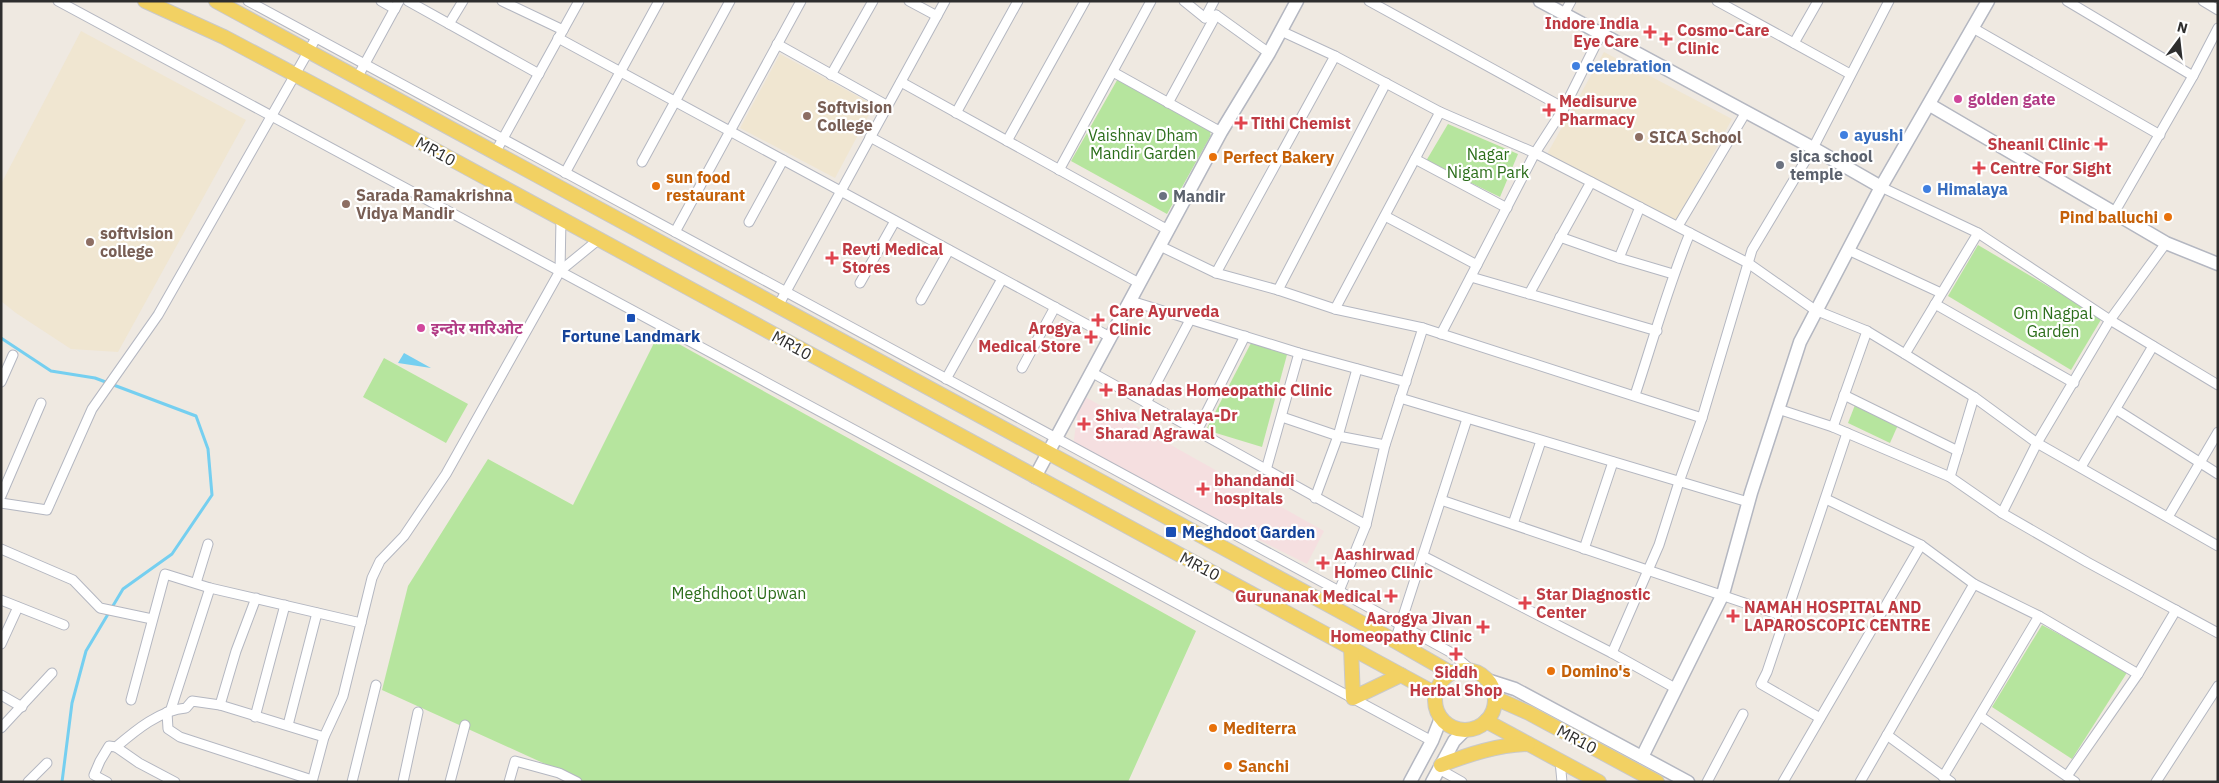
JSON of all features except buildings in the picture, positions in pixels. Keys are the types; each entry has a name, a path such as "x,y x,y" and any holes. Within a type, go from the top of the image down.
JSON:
{"main road":[{"name":"MR10","path":"145,1 224,37 295,75 1436,694"},
{"name":"MR10","path":"216,1 1395,641 1451,674"},
{"path":"1351,648 1353,698 1401,675"},
{"path":"1461,670 1471,670 1487,680 1493,688 1495,698 1491,715 1486,721 1472,729 1465,730 1447,724 1441,718 1435,702 1436,694 1444,679 1451,674 1461,670"},
{"name":"MR10","path":"1495,698 1529,713 1657,782"},
{"name":"MR10","path":"1486,721 1599,782"},
{"path":"1440,767 1479,751 1506,745 1531,744"}],"street":[{"path":"58,1 1432,741"},
{"path":"248,1 1339,591 1450,652 1471,670"},
{"path":"357,78 397,5 382,1"},
{"path":"408,1 539,74"},
{"path":"449,24 463,1"},
{"path":"502,1 516,5 620,72 1110,337"},
{"path":"496,153 579,1"},
{"path":"565,173 660,1"},
{"path":"642,162 730,1"},
{"path":"675,232 801,1"},
{"path":"831,74 873,1"},
{"path":"909,1 937,16"},
{"path":"778,306 945,1"},
{"path":"956,113 1018,1"},
{"path":"1007,141 1085,1"},
{"path":"1059,170 1151,1"},
{"path":"1184,1 1206,18"},
{"path":"1206,18 1214,1"},
{"path":"1035,476 1221,132 1269,53 1297,1"},
{"path":"1369,1 1564,108"},
{"path":"1540,1 1813,148 1881,187 1978,233 2110,320 2218,385"},
{"path":"1564,14 1571,1"},
{"path":"1716,1 1850,74"},
{"path":"1794,43 1818,1"},
{"path":"1612,653 1660,546 1678,482 1702,418 1752,250 1813,148 1889,1"},
{"path":"1642,757 1723,594 1748,502 1800,342 1815,310 1881,187 1930,105 1988,1"},
{"path":"2067,1 2194,76"},
{"path":"2203,1 2218,10"},
{"path":"1168,103 1216,14"},
{"path":"1206,18 1216,14"},
{"path":"1216,14 1269,53"},
{"path":"1973,28 2160,135"},
{"path":"1281,31 1335,56 1440,112 1535,153 1748,263 1815,310 1867,332 1905,354 1974,397 2037,443 2218,546"},
{"path":"2114,213 2194,76 2217,31"},
{"path":"1441,334 1535,153 1564,108 1602,34"},
{"path":"1,502 47,510 92,409 158,315 316,38"},
{"path":"777,44 888,106"},
{"path":"1216,273 1335,56"},
{"path":"1113,72 1221,132"},
{"path":"901,82 1168,230"},
{"path":"1278,290 1386,83"},
{"path":"1930,105 2166,243 2217,261"},
{"path":"1336,309 1440,112"},
{"path":"1678,226 1746,112"},
{"path":"870,137 1140,283"},
{"path":"1415,159 1507,208"},
{"path":"749,222 783,160"},
{"path":"1529,294 1591,182"},
{"path":"1619,258 1640,207"},
{"path":"1385,216 1477,265"},
{"path":"560,271 561,219"},
{"path":"860,283 895,221"},
{"path":"1635,395 1657,331 1673,274 1690,233"},
{"path":"1905,354 1978,233"},
{"path":"1560,237 1619,258 1673,274"},
{"path":"210,588 169,711 168,729 180,737 312,781 324,737 343,696 372,578 380,561 404,536 446,474 560,271 598,240"},
{"path":"2002,513 2037,443 2110,320 2166,243"},
{"path":"1160,246 1216,273 1278,290 1336,309 1423,328 1702,418"},
{"path":"921,300 949,250"},
{"path":"1848,250 1941,294"},
{"path":"1471,277 1657,331"},
{"path":"946,379 1002,279"},
{"path":"1131,301 1191,318 1298,353 1406,382"},
{"path":"1935,304 2074,383"},
{"path":"1022,368 1055,308"},
{"path":"1146,403 1191,318"},
{"path":"1339,591 1366,525 1385,445 1423,328"},
{"path":"1833,427 1867,332"},
{"path":"1197,431 1245,336"},
{"path":"2081,467 2117,410 2153,346"},
{"path":"1266,470 1282,418 1298,353"},
{"path":"1,382 13,355"},
{"path":"1315,498 1338,436 1357,369"},
{"path":"1091,372 1366,525"},
{"path":"1844,395 1958,451"},
{"path":"1950,477 1974,397"},
{"path":"1400,398 1748,502"},
{"path":"1,496 41,403"},
{"path":"1778,409 1833,427 1950,477 2002,513 2218,633"},
{"path":"2117,410 2218,474"},
{"path":"1282,418 1338,436 1385,445"},
{"path":"1395,641 1467,419"},
{"path":"2168,516 2218,432"},
{"path":"1820,718 1761,684 1786,617 1847,433"},
{"path":"1513,524 1541,441"},
{"path":"1584,549 1613,462"},
{"path":"1826,499 1921,544 1974,584 2039,616 2138,674"},
{"path":"1441,500 1723,594 1786,617"},
{"path":"196,583 208,544"},
{"path":"1783,782 1921,544"},
{"path":"1,549 73,580 100,608 152,619"},
{"path":"1422,556 1612,653 1675,688"},
{"path":"131,700 165,574 210,588 361,623"},
{"path":"1860,782 1974,584"},
{"path":"220,706 236,651 256,598"},
{"path":"1,600 64,626"},
{"path":"255,717 285,605"},
{"path":"1,644 18,608"},
{"path":"1980,716 2071,779 2176,610"},
{"path":"288,725 317,613"},
{"path":"1886,735 1947,779 1980,716 2039,616"},
{"path":"1,728 52,673"},
{"path":"1487,680 1516,689 1688,782"},
{"path":"352,782 376,685"},
{"path":"2156,782 2218,686"},
{"path":"1,695 22,707"},
{"path":"116,747 130,735 169,711 186,708 192,701 220,706 324,737"},
{"path":"403,782 418,712"},
{"path":"1707,782 1743,714"},
{"path":"1410,782 1432,741 1441,718"},
{"path":"450,782 464,725"},
{"path":"1432,782 1454,742 1465,730"},
{"path":"107,782 94,775 109,746 116,747 139,763 175,782"},
{"path":"509,782 515,760 558,778 577,782"},
{"path":"1560,761 1562,782"},
{"path":"28,782 47,762"},
{"path":"1440,767 1462,782"}],"shaded area":[{"name":"softvision college","path":"81,31 246,120 118,352 71,349 1,301 1,184"},
{"name":"SICA School","path":"1604,52 1732,119 1676,222 1546,156"},
{"name":"Softvision College","path":"780,54 874,105 835,178 740,128"},
{"name":"bhandandi hospitals","path":"1080,394 1324,531 1307,564 1073,447"}],"green space":[{"name":"Vaishnav Dham Mandir Garden","path":"1120,75 1213,128 1211,135 1167,214 1071,161"},
{"name":"Nagar Nigam Park","path":"1448,124 1518,154 1500,197 1426,161"},
{"name":"Om Nagpal Garden","path":"1978,245 2102,318 2071,370 1948,296"},
{"name":"Meghdhoot Upwan","path":"659,333 1196,631 1128,782 585,782 382,690 408,586 488,459 573,505"},
{"path":"1251,343 1288,351 1262,447 1206,430"},
{"path":"384,358 468,404 446,443 363,397"},
{"path":"1855,405 1898,425 1890,443 1848,423"},
{"path":"2042,625 2128,671 2072,759 1992,707"}],"water":[{"path":"404,353 431,368 398,363"}],"waterway":[{"path":"1,338 51,371 95,378 196,416 208,449 212,495 172,554 123,589 86,651 72,703 62,782"}],"place":[{"name":"Indore India Eye Care","path":"1650,32"},
{"name":"Cosmo-Care Clinic","path":"1666,39"},
{"name":"celebration","path":"1576,66"},
{"name":"golden gate","path":"1958,99"},
{"name":"Medisurve Pharmacy","path":"1549,110"},
{"name":"Softvision College","path":"807,116"},
{"name":"Tithi Chemist","path":"1241,123"},
{"name":"ayushi","path":"1844,135"},
{"name":"SICA School","path":"1639,137"},
{"name":"Sheanil Clinic","path":"2101,144"},
{"name":"Perfect Bakery","path":"1213,157"},
{"name":"sica school temple","path":"1780,165"},
{"name":"Centre For Sight","path":"1979,168"},
{"name":"sun food restaurant","path":"656,186"},
{"name":"Himalaya","path":"1927,189"},
{"name":"Mandir","path":"1163,196"},
{"name":"Sarada Ramakrishna Vidya Mandir","path":"346,204"},
{"name":"Pind balluchi","path":"2168,217"},
{"name":"softvision college","path":"90,242"},
{"name":"Revti Medical Stores","path":"832,258"},
{"name":"Fortune Landmark","path":"631,318"},
{"name":"Care Ayurveda Clinic","path":"1098,320"},
{"name":"इन्दोर मारिओट","path":"421,328"},
{"name":"Arogya Medical Store","path":"1091,337"},
{"name":"Banadas Homeopathic Clinic","path":"1106,390"},
{"name":"Shiva Netralaya-Dr Sharad Agrawal","path":"1084,424"},
{"name":"bhandandi hospitals","path":"1203,489"},
{"name":"Meghdoot Garden","path":"1171,532"},
{"name":"Aashirwad Homeo Clinic","path":"1323,563"},
{"name":"Gurunanak Medical","path":"1391,596"},
{"name":"Star Diagnostic Center","path":"1525,603"},
{"name":"NAMAH HOSPITAL AND LAPAROSCOPIC CENTRE","path":"1733,616"},
{"name":"Aarogya Jivan Homeopathy Clinic","path":"1483,627"},
{"name":"Siddh Herbal Shop","path":"1456,654"},
{"name":"Domino's","path":"1551,671"},
{"name":"Mediterra","path":"1213,728"},
{"name":"Sanchi","path":"1228,766"}]}
